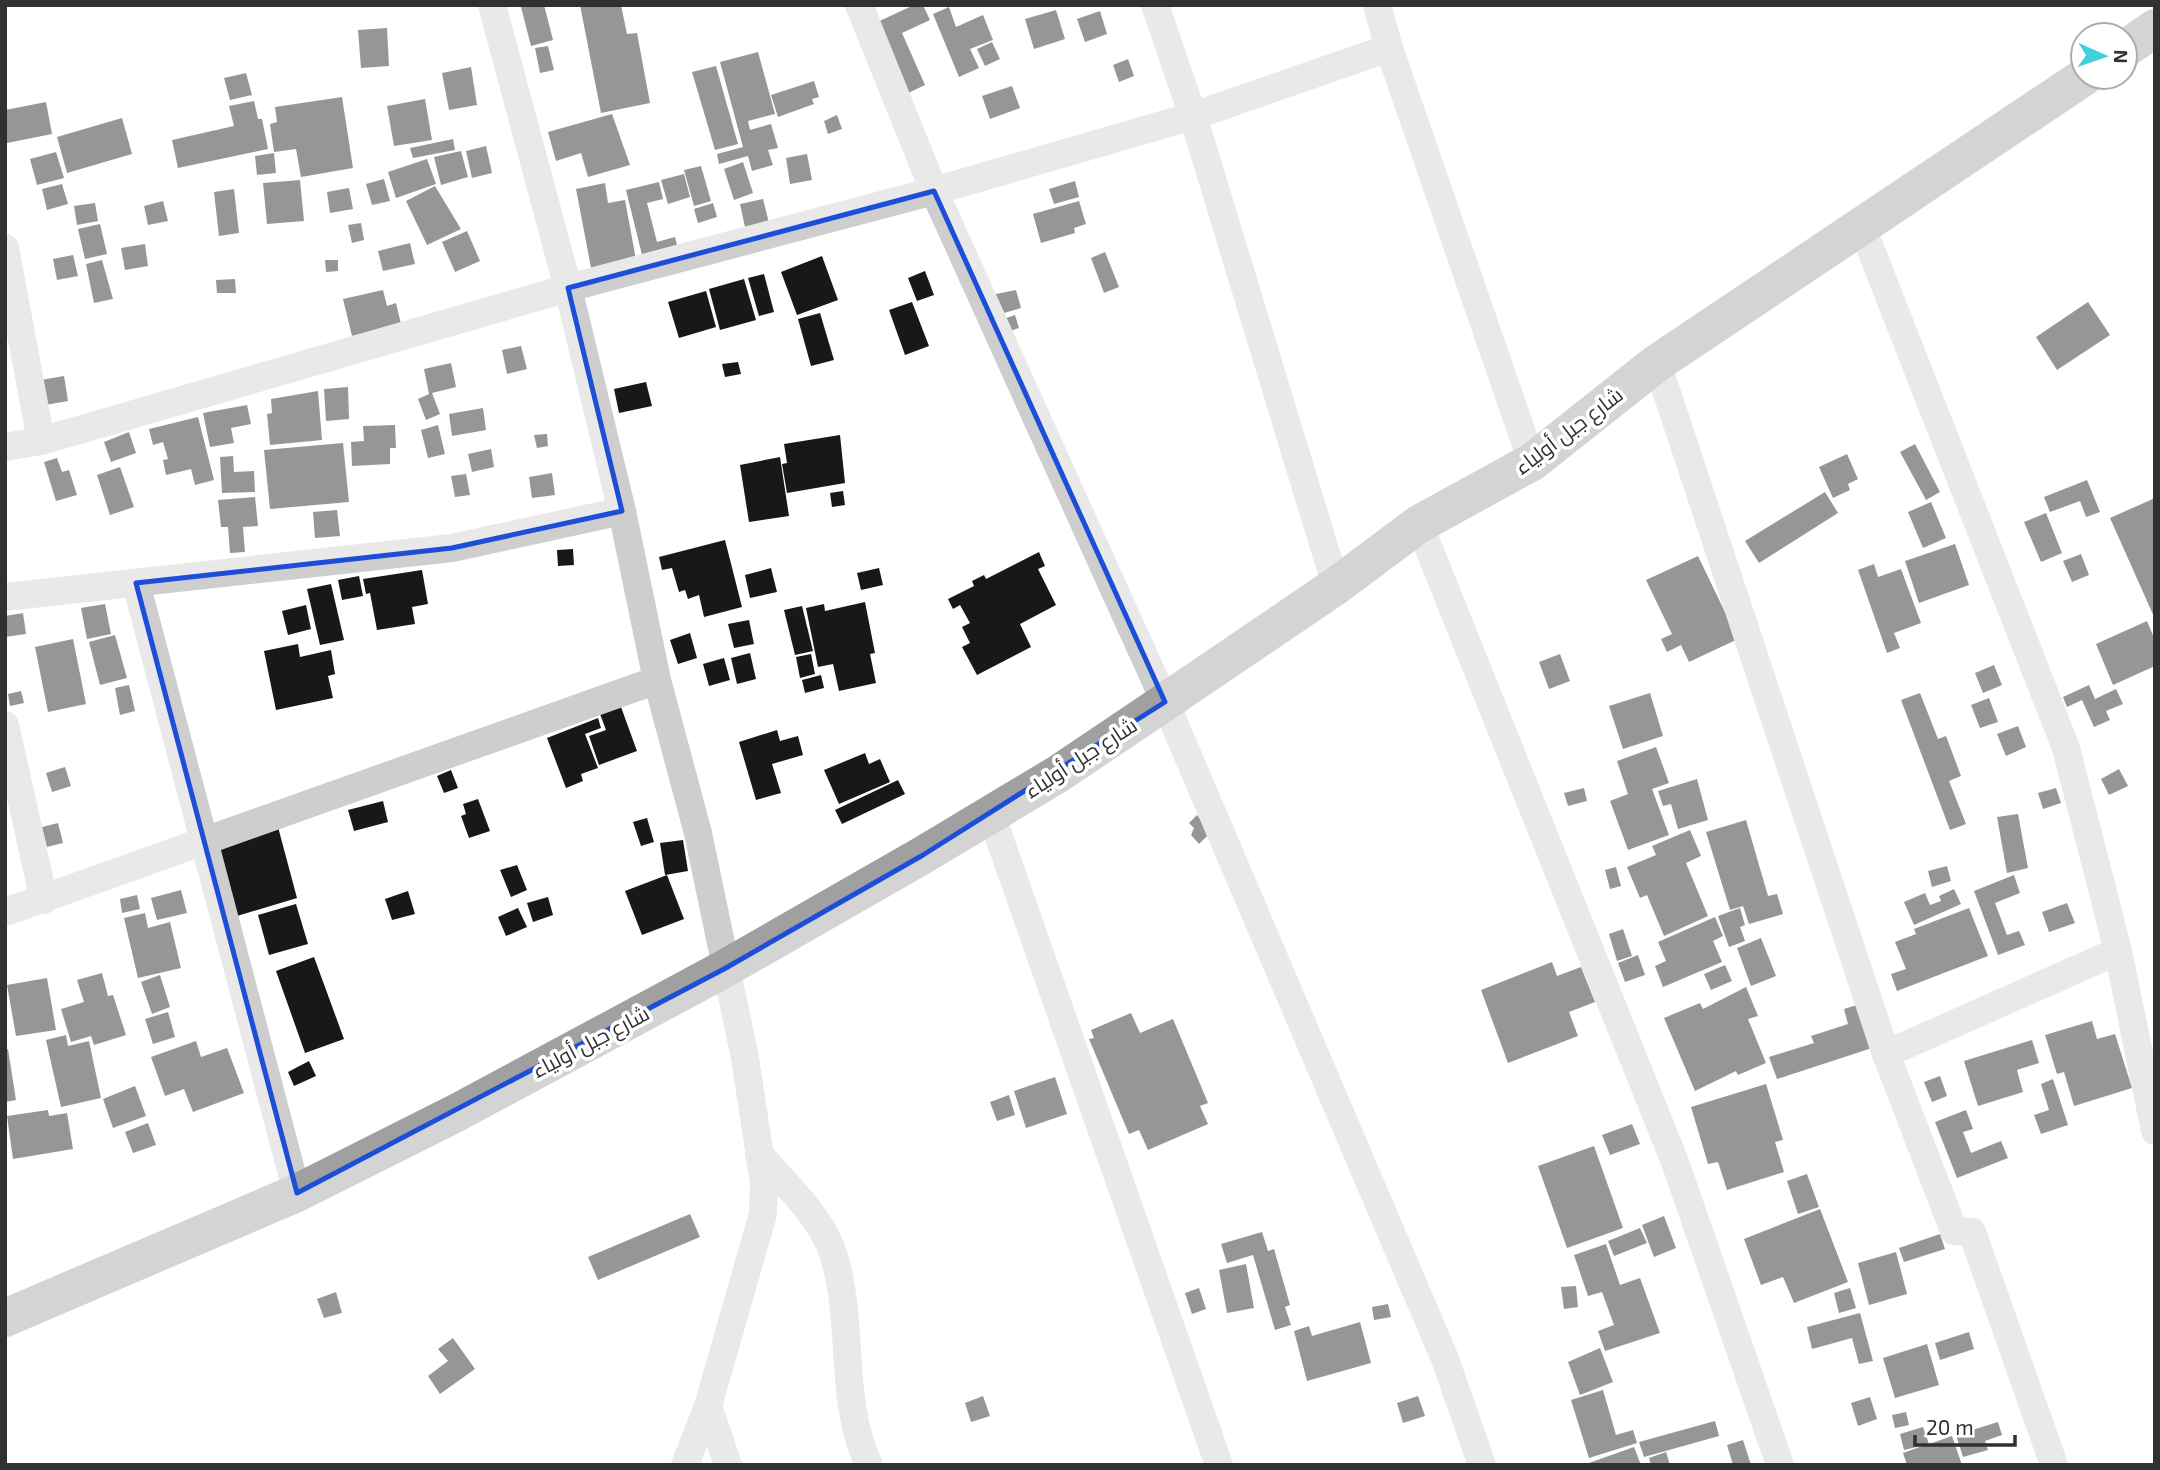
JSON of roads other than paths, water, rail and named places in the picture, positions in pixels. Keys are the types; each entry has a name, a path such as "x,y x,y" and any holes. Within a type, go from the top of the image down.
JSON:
{"highway":[{"path":"2139,39 2155,28"},
{"name":"شارع جبل أولياء","path":"5,1318 297,1193 458,1112 724,969 991,814 1165,702 1336,586 1419,524 1532,462 1657,363 2069,87"}],"street":[{"path":"492,5 568,288 622,511 657,680 698,833 724,969 745,1058 764,1183 763,1214 708,1406 685,1465"},
{"path":"859,5 934,191 1165,702 1445,1359 1482,1465"},
{"path":"1155,5 1192,116 1336,586"},
{"path":"1377,5 1389,48 1532,462"},
{"path":"5,447 41,441 568,288 934,191 1192,116 1389,48"},
{"path":"1862,227 2066,748 2118,951 2155,1131"},
{"path":"6,256 41,441"},
{"path":"1657,363 1886,1054 1954,1231 1972,1232 2054,1465"},
{"path":"5,597 452,548 622,511"},
{"path":"1419,524 1675,1162 1780,1465"},
{"path":"136,583 297,1193"},
{"path":"5,912 657,680"},
{"path":"5,725 44,900"},
{"path":"991,814 1219,1465"},
{"path":"1886,1054 2118,951"},
{"path":"759,1154 805,1207 832,1252 847,1335 856,1439 869,1465"},
{"path":"708,1406 728,1465"}]}
